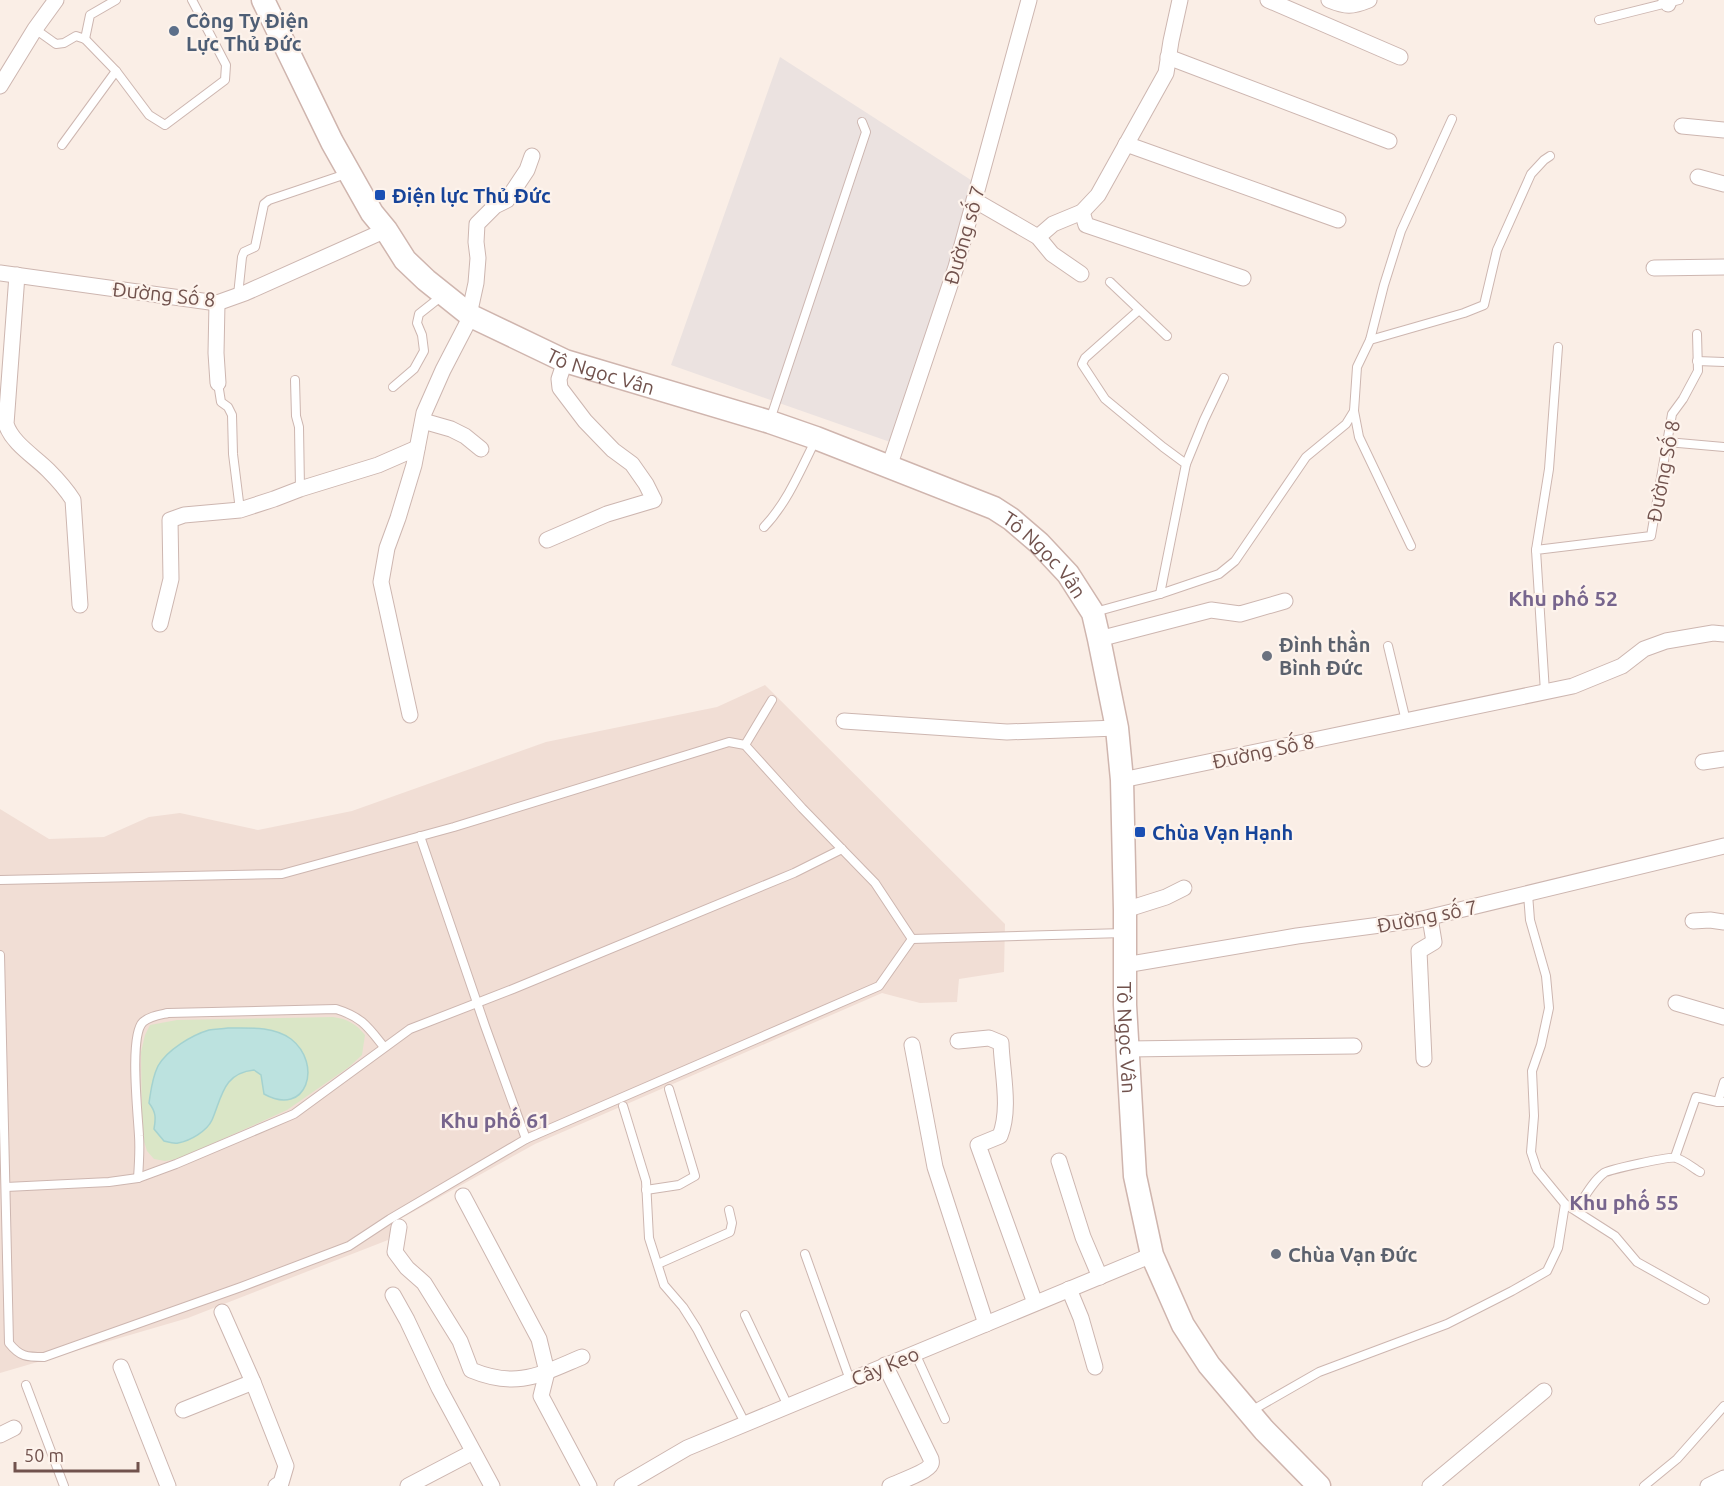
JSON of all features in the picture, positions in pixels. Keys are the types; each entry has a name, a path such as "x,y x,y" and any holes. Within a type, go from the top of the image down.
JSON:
{"main road":[{"name":"Tô Ngọc Vân","path":"263,0 332,142 372,213 405,260 470,315 566,361 770,422 994,508 1039,543 1068,574 1093,613 1117,728 1122,780 1125,1005 1135,1176 1152,1255 1183,1325 1209,1365 1264,1430 1320,1486"}],"street":[{"path":"0,86 9,67 56,0"},
{"name":"Đường số 7","path":"889,467 956,267 1029,0"},
{"path":"1038,237 1053,224 1082,212 1098,195 1166,73 1180,0"},
{"path":"1268,0 1400,57"},
{"path":"1329,0 1352,6 1369,0"},
{"path":"1168,57 1389,141"},
{"path":"1682,126 1724,129"},
{"path":"1126,144 1338,220"},
{"path":"410,715 381,582 387,548 414,465 424,413 470,315 478,258 477,224 495,206 507,200 527,170 532,156"},
{"path":"1698,177 1724,184"},
{"path":"974,200 1038,237 1052,254 1081,274"},
{"path":"1082,212 1086,225 1243,278"},
{"name":"Đường Số 8","path":"0,273 217,303 386,230"},
{"path":"1654,268 1724,267"},
{"path":"17,275 3,425 9,434 67,489 74,500 80,605"},
{"path":"217,303 218,383"},
{"path":"547,540 607,514 654,500 632,464 613,450 585,421 560,388 559,379 566,361"},
{"path":"423,422 451,429 465,436 481,449"},
{"path":"160,624 171,579 170,520 184,515 240,510 378,465 417,448"},
{"path":"1099,639 1211,610 1240,614 1285,601"},
{"name":"Đường Số 8","path":"1122,780 1573,686 1622,666 1644,649 1665,641 1713,633 1724,634"},
{"path":"844,722 1007,732 1117,728"},
{"path":"1703,762 1724,759"},
{"name":"Đường số 7","path":"1125,965 1297,936 1418,921 1724,846"},
{"path":"1125,910 1166,897 1184,888"},
{"path":"1424,1059 1419,951 1434,942 1430,918"},
{"path":"1693,921 1724,922"},
{"path":"1676,1003 1724,1017"},
{"path":"958,1041 989,1038 1001,1043 1005,1093 1004,1124 1000,1136 978,1145 1035,1303"},
{"path":"912,1045 935,1167 986,1324"},
{"path":"1128,1049 1354,1046"},
{"path":"1059,1161 1083,1237 1100,1277"},
{"path":"463,1196 538,1339 547,1372 541,1396 589,1486"},
{"path":"399,1227 395,1252 407,1268 424,1283 460,1341 471,1370 488,1377 527,1378 582,1357"},
{"name":"Cây Keo","path":"622,1486 687,1448 1152,1255"},
{"path":"1069,1289 1081,1318 1095,1367"},
{"path":"393,1295 492,1486"},
{"path":"222,1312 254,1382 286,1466 281,1483 276,1486"},
{"path":"885,1365 931,1459 929,1468 890,1486"},
{"path":"121,1367 168,1486"},
{"path":"183,1410 254,1382"},
{"path":"1430,1486 1544,1391"},
{"path":"408,1486 473,1452"},
{"path":"1708,1486 1724,1478"}],"lane":[{"path":"85,39 90,15 116,0"},
{"path":"35,29 56,44 64,43 76,36 85,39 116,71 149,115 165,124 225,80 226,65 192,0"},
{"path":"1599,20 1671,1"},
{"path":"62,145 116,71"},
{"path":"1411,546 1359,437 1354,411 1357,367 1370,340 1401,231 1452,119"},
{"path":"770,422 866,132 862,122"},
{"path":"1370,340 1485,305 1497,250 1531,174 1550,156"},
{"path":"238,295 242,257 244,252 255,247 264,204 269,200 350,173"},
{"path":"1110,282 1167,336"},
{"path":"393,387 414,369 424,351 422,335 417,323 419,314 444,294"},
{"path":"1139,310 1085,358 1082,364 1105,399 1186,464"},
{"name":"Đường Số 8","path":"1536,550 1651,536 1672,414 1698,371 1697,334"},
{"path":"1545,692 1536,550 1549,468 1558,347"},
{"path":"1697,361 1724,362"},
{"path":"1160,594 1186,464 1224,378"},
{"path":"295,380 296,416 299,426 300,489"},
{"path":"218,383 221,402 228,406 232,415 233,454 240,510"},
{"path":"1093,613 1219,574 1235,561 1306,457 1346,424 1354,411"},
{"path":"764,527 775,516 816,438"},
{"path":"1667,442 1724,447"},
{"path":"1388,646 1406,721"},
{"path":"745,745 772,700"},
{"path":"0,880 282,874 420,836 729,742 745,745 875,883 912,939"},
{"path":"420,836 526,1139"},
{"path":"6,1187 109,1182 138,1178 176,1164 294,1114 410,1029 524,985 794,873 842,849"},
{"path":"1527,894 1530,920 1546,976 1549,1008 1541,1045 1532,1071 1534,1116 1531,1152 1537,1170 1565,1204 1615,1236 1637,1262 1705,1300"},
{"path":"912,939 1125,933"},
{"path":"0,955 9,1343 16,1352 28,1357 44,1357 349,1246 390,1219 526,1139 879,986 912,939"},
{"path":"138,1178 139,1139 135,1063 137,1034 141,1023 155,1015 336,1009 352,1014 366,1025 384,1047"},
{"path":"1675,1157 1696,1097 1721,1102 1724,1082"},
{"path":"646,1190 679,1185 695,1176 669,1089"},
{"path":"623,1106 646,1181 649,1238 664,1285 683,1307 697,1329 745,1424"},
{"path":"1576,1210 1595,1182 1606,1171 1675,1157 1700,1172"},
{"path":"1250,1412 1319,1372 1447,1324 1547,1271 1558,1248 1565,1204"},
{"path":"658,1264 730,1232 732,1223 729,1210"},
{"path":"805,1254 850,1380"},
{"path":"745,1314 788,1406"},
{"path":"915,1353 945,1419"},
{"path":"26,1385 64,1486"},
{"path":"1644,1486 1677,1459 1724,1406"}],"shaded area":[{"path":"780,57 974,182 893,443 671,365"},
{"path":"765,685 1005,924 1004,972 959,979 957,1002 920,1003 882,993 535,1144 393,1223 388,1240 188,1318 0,1373 0,809 49,839 104,837 149,817 180,813 258,830 352,811 546,742 717,707"}],"green space":[{"path":"333,1017 351,1023 365,1035 362,1055 349,1067 287,1110 194,1152 165,1161 154,1159 147,1151 142,1135 141,1052 150,1025 177,1020"}],"water":[{"path":"228,1028 268,1030 291,1039 301,1050 306,1062 308,1074 306,1085 300,1094 291,1099 279,1100 264,1094 261,1075 254,1070 244,1072 230,1081 225,1088 210,1124 202,1132 183,1142 164,1141 154,1129 155,1115 149,1103 158,1066 167,1054 195,1035 209,1030"}],"place":[{"name":"Công Ty Điện Lực Thủ Đức","path":"174,31"},
{"name":"Điện lực Thủ Đức","path":"380,195"},
{"name":"Đình thần Bình Đức","path":"1267,656"},
{"name":"Chùa Vạn Hạnh","path":"1140,832"},
{"name":"Chùa Vạn Đức","path":"1276,1254"}],"district":[{"name":"Khu phố 52","path":"1563,598"},
{"name":"Khu phố 61","path":"495,1120"},
{"name":"Khu phố 55","path":"1624,1202"}]}
